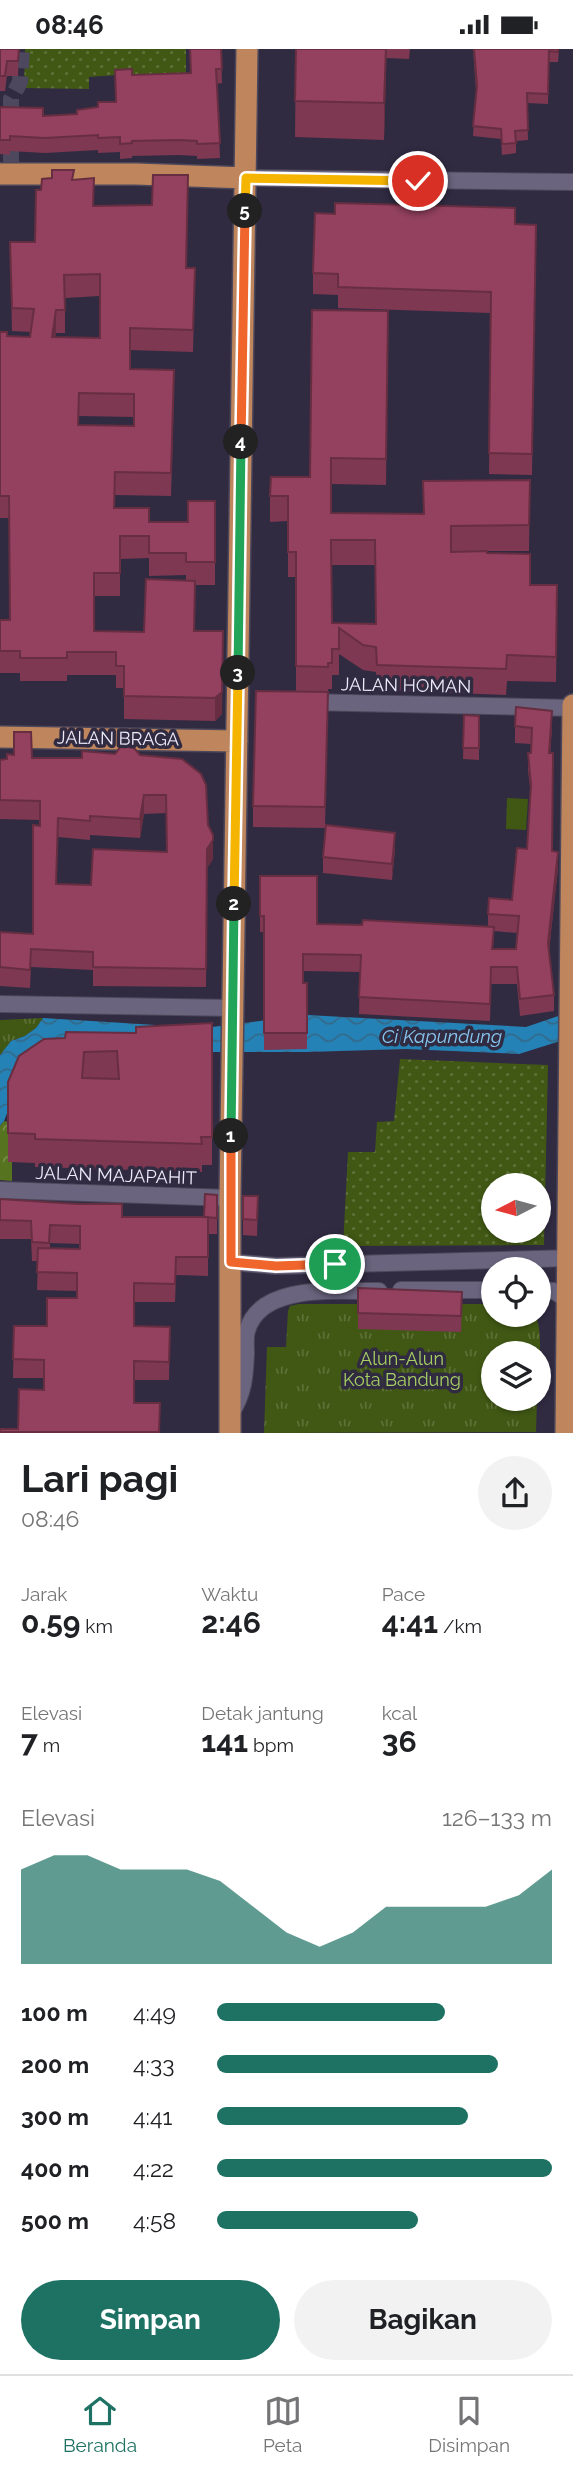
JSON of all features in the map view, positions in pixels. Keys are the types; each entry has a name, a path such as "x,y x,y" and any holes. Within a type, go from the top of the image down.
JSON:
{"main road":[{"path":"230,1424 230,1198 237,741 244,701 247,49"},
{"path":"8,170 246,178"},
{"path":"566,1433 566,1299 570,1258 573,707"},
{"name":"JALAN BRAGA","path":"0,737 237,741"}],"street":[{"path":"246,178 573,182"},
{"name":"JALAN HOMAN","path":"294,702 573,707"},
{"path":"0,1004 233,1007"},
{"name":"JALAN MAJAPAHIT","path":"0,1190 230,1198"},
{"path":"231,1262 276,1266 570,1258"},
{"path":"230,1424 244,1387 247,1331 261,1309 287,1295 396,1290 481,1290"},
{"path":"551,1291 566,1299"}],"green space":[{"path":"25,49 186,49 186,85 117,75 89,77 89,89 24,88"},
{"path":"507,798 528,799 526,830 506,829"},
{"path":"43,1018 36,1028 25,1036 11,1041 0,1055 0,1020"},
{"path":"400,1059 548,1065 546,1173 481,1173 481,1243 544,1245 343,1246 348,1152 375,1152 377,1122 394,1121"},
{"path":"4,1121 12,1123 12,1181 0,1180 0,1126"},
{"name":"Alun-Alun Kota Bandung","path":"481,1304 481,1327 538,1327 540,1341 481,1341 481,1411 537,1411 536,1432 264,1433 267,1347 286,1347 290,1306"}],"water":[{"name":"Ci Kapundung","path":"573,1011 573,1037 519,1054 406,1049 212,1052 98,1058 15,1093 0,1126 0,1055 11,1041 25,1036 36,1028 43,1018 204,1028 307,1015 526,1027"}],"building":[{"path":"0,49 19,49 18,61 7,61 5,76 0,76"},
{"path":"190,49 221,49 222,69 216,69 220,143 197,144 197,141 179,140 132,141 120,144 120,137 98,138 98,135 45,138 10,136 10,140 0,140 0,107 43,108 43,116 77,114 77,110 98,107 98,102 116,102 115,70 132,69 132,75 191,73"},
{"path":"296,49 386,49 384,103 295,101"},
{"path":"474,49 558,49 558,52 549,51 548,94 527,93 528,130 515,131 516,143 502,144 501,129 473,126 477,86"},
{"path":"52,170 74,170 72,180 94,178 93,206 152,205 153,175 188,175 186,268 195,268 193,330 130,328 130,369 174,370 171,473 115,472 114,508 149,508 149,522 188,522 188,501 215,501 215,562 186,562 186,553 149,553 149,536 120,536 120,573 94,573 94,631 144,632 146,579 195,581 194,631 223,631 222,692 215,698 124,696 124,666 116,666 116,652 67,652 67,658 20,658 20,651 0,651 0,620 10,620 9,496 0,496 0,332 7,332 7,336 30,337 34,309 12,308 10,242 35,242 36,190 41,190 42,179 52,178","holes":["100,274 100,338 52,337 56,310 65,310 64,275","79,393 134,394 134,426 78,425"]},
{"path":"335,203 515,208 515,224 536,225 532,454 489,453 491,292 338,287 338,274 313,273 315,213 335,214"},
{"path":"312,310 388,311 386,459 331,458 331,513 424,514 423,481 530,480 529,525 451,526 451,552 530,554 530,585 557,585 556,657 507,655 506,669 377,665 376,647 363,645 339,628 339,649 332,649 332,663 328,663 328,667 296,666 296,552 288,552 288,496 270,496 271,477 310,477","holes":["331,540 375,540 376,624 332,623"]},
{"path":"256,691 328,692 325,807 253,806"},
{"path":"516,707 552,711 549,753 553,753 552,851 558,852 548,943 554,995 520,999 517,967 491,967 490,1004 359,997 361,955 303,954 303,983 307,983 307,1033 264,1033 264,916 260,916 260,876 317,876 317,924 362,925 363,920 494,927 492,949 516,949 519,916 488,914 489,898 512,900 517,848 527,849 531,785 528,753 531,753 532,728 515,726"},
{"path":"464,715 479,716 479,748 463,748"},
{"path":"14,732 31,732 32,758 82,758 82,751 115,754 121,746 134,748 140,755 182,759 201,774 206,785 208,825 213,835 207,849 206,969 93,967 93,952 31,949 30,970 0,967 0,932 33,934 33,825 40,826 40,801 0,800 0,760 7,759 7,754 14,755","holes":["144,795 166,795 167,852 93,849 91,885 56,884 58,818 90,821 90,816 140,819"]},
{"path":"326,825 395,833 392,864 323,857"},
{"path":"212,1023 212,1137 201,1137 202,1144 35,1139 35,1134 8,1133 8,1082 19,1056 44,1039 65,1038 66,1032 136,1033 136,1027","holes":["117,1051 119,1079 82,1078 84,1052"]},
{"path":"205,1194 217,1195 217,1218 204,1217"},
{"path":"243,1196 258,1196 257,1220 243,1219"},
{"path":"0,1199 122,1204 122,1217 208,1217 208,1257 176,1257 175,1284 134,1283 134,1326 170,1327 169,1362 134,1361 134,1403 160,1403 159,1432 0,1432 0,1429 18,1429 19,1389 44,1390 44,1360 13,1359 14,1326 47,1326 47,1298 77,1298 77,1273 37,1272 38,1248 80,1249 80,1226 50,1225 49,1243 32,1242 31,1221 0,1220"},
{"path":"358,1288 462,1292 461,1316 358,1313"}],"tunnel":[{"path":"11,162 11,99 20,82 22,49"}],"route":[{"path":"335,1264 276,1266 231,1262 246,178 418,181"}]}
